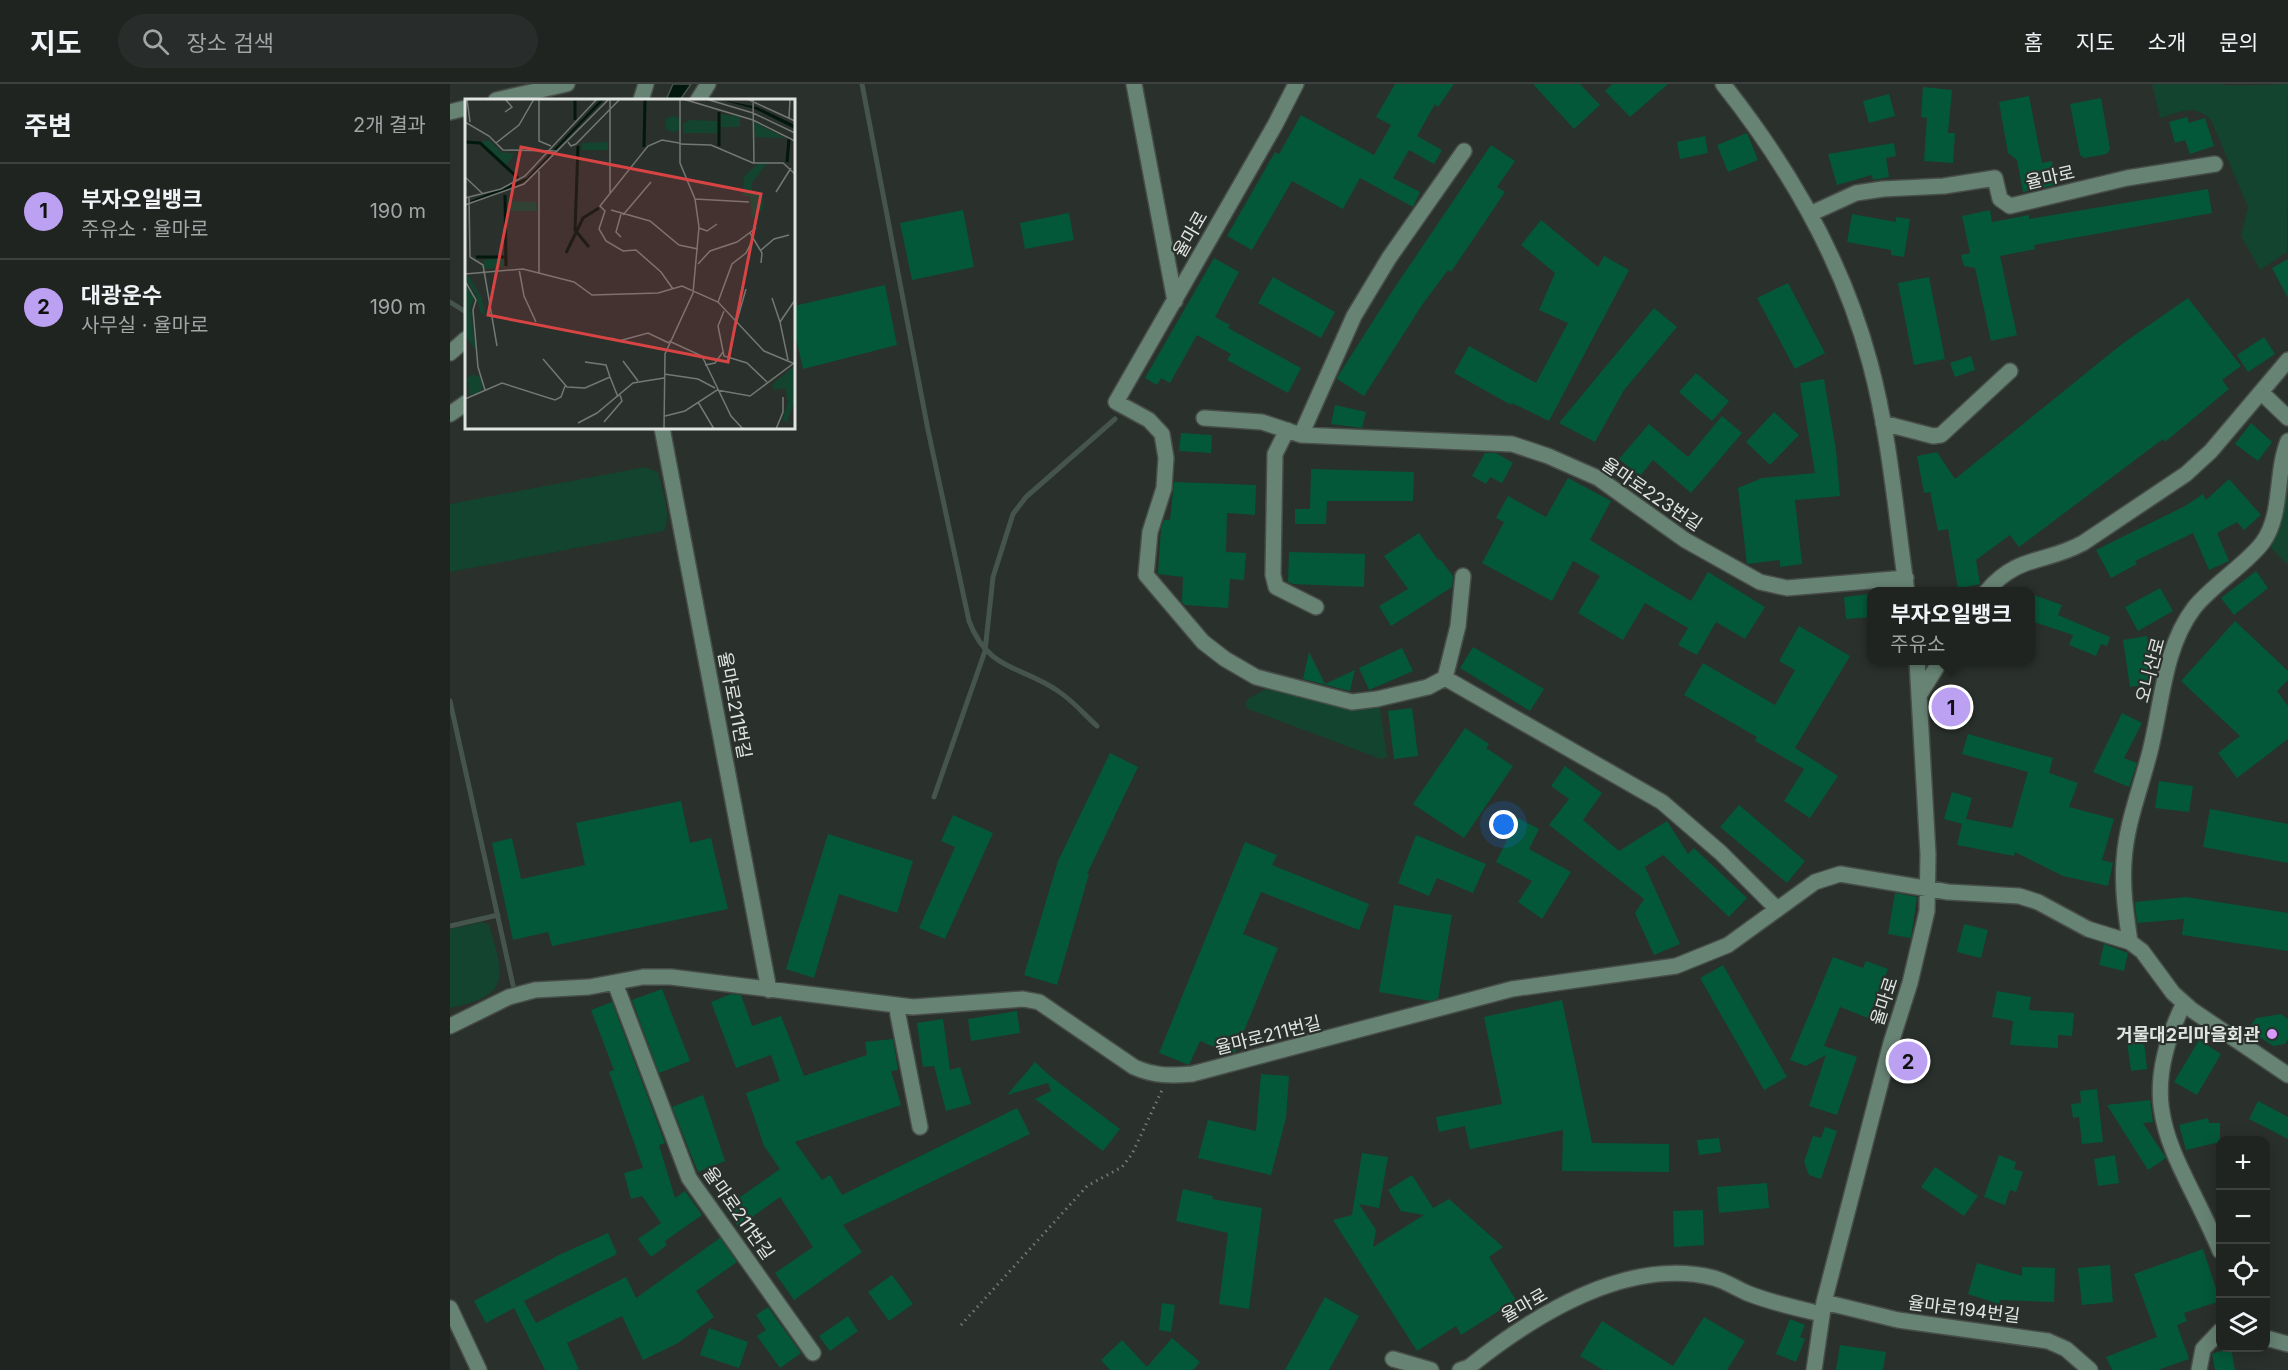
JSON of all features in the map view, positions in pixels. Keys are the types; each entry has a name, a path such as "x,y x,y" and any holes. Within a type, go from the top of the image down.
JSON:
{"street":[{"path":"500,99 567,84"},
{"path":"641,99 646,84"},
{"path":"699,99 708,84"},
{"path":"1134,84 1174,301"},
{"name":"율마로","path":"1296,84 1275,125 1116,402 1149,420 1162,434 1166,458 1164,488 1150,532 1144,567 1150,581 1203,642 1225,659 1256,677 1352,702 1428,687 1445,678"},
{"path":"1723,84 1753,122 1810,214 1851,306 1870,362 1883,423 1906,585"},
{"path":"450,112 465,108"},
{"path":"1316,607 1276,587 1273,574 1275,453 1294,432 1354,316 1389,258 1464,152"},
{"name":"율마로","path":"1810,214 1856,193 1883,189 1944,186 1995,178 2000,199 2010,206 2127,178 2215,164"},
{"path":"450,353 465,340"},
{"path":"1990,587 2017,565 2037,558 2068,552 2186,474 2211,451 2288,360"},
{"path":"1883,423 1933,436 1941,435 2010,371"},
{"path":"2262,393 2288,418"},
{"path":"450,414 465,404"},
{"name":"율마로223번길","path":"1204,418 1262,422 1294,432 1512,444 1548,456 1598,478 1685,540 1760,582 1787,588 1906,585"},
{"name":"율마로211번길","path":"662,429 769,990"},
{"name":"오니산로","path":"2130,942 2124,899 2124,860 2131,817 2148,760 2175,647 2194,608 2263,542 2272,520 2279,469 2288,441"},
{"path":"1463,576 1458,626 1445,678 1662,802 1721,853 1777,909"},
{"name":"율마로","path":"1814,1370 1823,1308 1891,1043 1922,939 1928,889 1917,665"},
{"path":"1920,694 1938,665"},
{"name":"율마로211번길","path":"450,1026 509,997 535,990 615,983 643,977 671,977 896,1005 961,1005 1023,999 1039,1002 1134,1067 1148,1073 1169,1076 1192,1074 1301,1047 1512,989 1676,966 1728,945 1815,882 1840,874 1928,889"},
{"path":"1928,889 2019,896 2038,902 2088,929 2130,942 2142,951 2173,993 2184,1003 2288,1076"},
{"name":"율마로211번길","path":"615,983 689,1178 813,1353"},
{"path":"2184,1003 2170,1030 2162,1060 2159,1090 2162,1117 2169,1144 2217,1244"},
{"path":"896,1005 920,1126"},
{"name":"율마로","path":"1460,1370 1469,1367 1543,1314 1628,1279 1658,1273 1715,1279 1781,1305 1823,1308"},
{"path":"450,1308 479,1370"},
{"name":"율마로194번길","path":"1823,1308 2048,1341 2066,1348 2090,1370"},
{"path":"2199,1370 2204,1349 2216,1336"},
{"path":"2270,1339 2288,1344"},
{"path":"1393,1359 1431,1370"}],"path":[{"path":"961,1325 1087,1186 1122,1167 1132,1154 1169,1076"}],"green space":[{"path":"2152,84 2288,84 2287,252 2260,270 2241,236 2248,207 2211,120 2193,110 2160,118"},
{"path":"2288,461 2288,565 2272,549 2270,541"},
{"path":"645,467 658,472 667,510 664,531 450,572 450,504"},
{"path":"1266,689 1352,710 1380,708 1387,757 1381,759 1248,709 1245,705 1249,698"},
{"path":"483,922 489,925 498,958 500,971 498,981 494,990 484,997 450,1008 450,929"}],"shaded area":[{"path":"673,84 691,84 681,99 666,99"}],"building":[{"path":"1395,84 1454,84 1438,107 1435,104 1417,136 1442,150 1434,164 1409,150 1393,178 1420,192 1413,207 1360,178 1343,209 1292,181 1252,250 1227,236 1275,152 1279,154 1301,115 1374,155 1391,125 1376,117"},
{"path":"1533,84 1580,84 1600,105 1574,129"},
{"path":"1612,84 1668,84 1630,117 1605,91"},
{"path":"1923,87 1952,90 1948,133 1955,133 1953,163 1924,161 1927,118 1921,117"},
{"path":"1889,94 1895,116 1869,123 1863,101"},
{"path":"2029,96 2042,163 2052,161 2056,185 2023,192 2017,160 2008,153 1999,102"},
{"path":"2101,98 2110,149 2107,154 2084,158 2080,155 2070,104"},
{"path":"2187,117 2189,123 2205,118 2214,146 2190,154 2185,140 2175,143 2169,122"},
{"path":"1747,133 1758,160 1728,172 1717,145"},
{"path":"1705,136 1708,153 1680,159 1677,142"},
{"path":"1894,143 1896,156 1886,158 1889,177 1873,180 1872,175 1837,185 1828,154"},
{"path":"1491,145 1515,161 1497,187 1505,192 1451,272 1448,270 1422,305 1364,396 1337,379 1338,376"},
{"path":"2208,189 2212,213 2034,245 2035,249 2000,256 2017,335 1991,341 1975,268 1964,266 1961,255 1970,253 1962,216 1990,210 1992,222 2029,215 2029,219"},
{"path":"963,210 974,267 912,280 900,223"},
{"path":"1069,213 1074,240 1025,249 1020,223"},
{"path":"1852,214 1896,222 1896,217 1910,219 1904,257 1891,255 1891,250 1847,242"},
{"path":"1541,220 1598,267 1604,256 1629,270 1549,421 1512,403 1511,405 1454,373 1469,346 1536,383 1568,323 1539,310 1555,273 1521,245"},
{"path":"1214,258 1239,272 1215,317 1230,325 1228,328 1301,368 1288,393 1227,360 1231,354 1197,335 1170,383 1161,378 1157,385 1145,378"},
{"path":"2288,259 2288,298 2272,268"},
{"path":"1273,277 1335,312 1321,338 1258,303"},
{"path":"1929,277 1945,359 1914,365 1898,283"},
{"path":"1788,283 1825,353 1795,369 1757,298"},
{"path":"885,285 897,345 803,369 795,333 795,306"},
{"path":"2188,298 2241,366 2222,380 2229,389 2165,442 2163,439 2019,547 2010,535 1976,560 1980,584 1958,587 1948,529 1938,531 1930,492 1924,493 1917,456 1937,452 1955,479 2122,344"},
{"path":"1654,308 1677,327 1624,390 1595,442 1559,423"},
{"path":"2264,337 2275,354 2248,372 2237,355"},
{"path":"1971,356 1975,370 1955,377 1950,363"},
{"path":"1696,373 1729,401 1712,421 1679,392"},
{"path":"1824,379 1836,450 1840,496 1795,500 1802,564 1780,567 1780,560 1747,564 1738,488 1762,478 1815,473 1800,383"},
{"path":"1335,405 1366,412 1362,428 1331,424"},
{"path":"1774,412 1799,435 1770,465 1746,442"},
{"path":"1722,416 1742,433 1691,493 1653,460 1640,476 1619,459 1649,424 1688,457"},
{"path":"2251,423 2272,442 2258,461 2235,444"},
{"path":"1181,433 1212,435 1211,453 1179,451"},
{"path":"1485,453 1496,453 1513,463 1502,483 1490,477 1486,484 1472,476"},
{"path":"1311,469 1414,472 1413,501 1327,501 1326,524 1295,524 1295,509 1310,509"},
{"path":"1568,478 1611,501 1590,540 1691,601 1708,572 1765,607 1745,639 1716,622 1697,655 1678,645 1688,628 1645,603 1623,640 1578,613 1600,576 1573,561 1552,601 1482,563 1504,522 1496,518 1508,496 1546,517"},
{"path":"2229,479 2261,515 2244,530 2237,522 2217,533 2229,561 2209,570 2193,533 2135,561 2137,564 2111,578 2096,550 2185,506 2203,494 2206,500"},
{"path":"1174,482 1256,485 1255,515 1227,513 1226,552 1246,553 1244,580 1230,579 1228,608 1185,605 1182,602 1183,577 1158,574 1161,528 1164,520 1170,520"},
{"path":"1419,533 1438,560 1440,559 1453,576 1452,587 1391,626 1379,606 1408,589 1384,556"},
{"path":"1289,552 1365,554 1364,587 1288,582"},
{"path":"2256,571 2268,588 2234,615 2221,598"},
{"path":"2160,588 2173,611 2138,631 2125,607"},
{"path":"1867,594 1867,617 1846,619 1844,597"},
{"path":"2035,595 2062,605 2058,615 2110,637 2107,646 2101,644 2096,656 2069,645 2073,635 2035,622"},
{"path":"2235,621 2288,671 2288,680 2277,691 2288,706 2288,739 2237,778 2218,753 2240,736 2181,681"},
{"path":"1799,626 1850,656 1795,748 1838,776 1810,818 1784,801 1804,769 1755,741 1757,737 1684,695 1703,663 1775,705 1795,670 1779,661"},
{"path":"2147,636 2154,683 2130,687 2123,640"},
{"path":"1473,647 1544,689 1530,711 1460,668"},
{"path":"1402,648 1413,671 1369,690 1359,668"},
{"path":"1309,652 1325,684 1355,670 1350,691 1303,679"},
{"path":"1944,689 1959,690 1958,725 1944,724"},
{"path":"1412,708 1418,756 1394,759 1388,711"},
{"path":"2122,713 2142,723 2124,758 2137,763 2129,787 2093,772"},
{"path":"1465,728 1489,744 1486,748 1513,766 1464,838 1413,804"},
{"path":"1968,734 2053,758 2049,773 2078,783 2069,807 2114,819 2102,860 2113,863 2108,886 2063,876 2015,852 2014,856 1957,845 1962,824 1944,819 1952,792 1972,798 1966,819 2012,828 2028,772 1962,754"},
{"path":"1110,753 1138,767 1087,874 1089,874 1057,985 1024,975 1058,861"},
{"path":"1565,766 1602,793 1583,820 1619,851 1667,821 1688,854 1694,848 1747,898 1729,917 1663,855 1645,867 1680,944 1654,955 1635,913 1644,899 1549,825 1569,799 1551,786"},
{"path":"2159,781 2193,786 2189,812 2155,808"},
{"path":"681,801 690,843 711,838 728,909 552,946 548,932 513,940 492,843 512,838 521,879 585,865 576,823"},
{"path":"1739,805 1805,861 1787,883 1720,827"},
{"path":"2210,809 2288,824 2288,863 2203,847"},
{"path":"953,815 993,833 945,939 919,928 955,847 941,841"},
{"path":"1518,818 1539,829 1529,849 1571,872 1542,919 1518,902 1532,881 1496,862"},
{"path":"828,834 913,861 897,913 839,894 814,978 786,969"},
{"path":"1416,835 1486,864 1473,893 1437,878 1429,896 1398,883"},
{"path":"1245,842 1277,855 1272,865 1369,904 1359,930 1261,892 1243,934 1278,948 1235,1053 1230,1054 1200,1041 1189,1065 1159,1053"},
{"path":"1895,893 1917,897 1911,938 1888,934"},
{"path":"2186,897 2288,913 2288,951 2182,935 2184,919 2137,923 2135,902"},
{"path":"1394,905 1452,915 1438,999 1430,1001 1379,992"},
{"path":"1964,924 1988,930 1981,958 1957,952"},
{"path":"2104,944 2128,953 2124,971 2099,965"},
{"path":"1833,957 1863,968 1866,961 1888,969 1868,1018 1840,1007 1824,1046 1857,1057 1837,1115 1809,1106 1826,1055 1806,1066 1790,1060"},
{"path":"1723,965 1787,1077 1764,1090 1700,978"},
{"path":"662,989 690,1061 659,1073 632,1000"},
{"path":"1997,991 2031,997 2029,1010 2074,1013 2072,1036 2058,1035 2058,1048 2010,1045 2013,1021 1992,1017"},
{"path":"731,994 741,995 752,1026 781,1016 804,1076 867,1055 865,1042 893,1039 898,1070 891,1071 901,1105 795,1142 822,1180 830,1175 842,1195 1017,1108 1030,1134 843,1225 862,1252 794,1300 775,1273 813,1247 780,1197 738,1227 725,1208 780,1169 764,1146 746,1093 780,1081 771,1055 736,1068 711,1002"},
{"path":"1562,1000 1592,1143 1669,1144 1669,1172 1562,1171 1563,1130 1470,1149 1465,1126 1439,1132 1436,1117 1502,1104 1484,1017"},
{"path":"612,1002 665,1143 659,1145 675,1198 685,1191 702,1215 665,1241 667,1245 651,1257 638,1239 661,1223 642,1196 631,1199 624,1173 643,1168 609,1072 614,1070 591,1010"},
{"path":"1017,1011 1020,1033 971,1041 968,1019"},
{"name":"거물대2리마을회관","path":"2281,1014 2288,1019 2288,1039 2285,1044 2273,1046 2248,1029 2256,1018"},
{"path":"943,1019 950,1070 960,1067 971,1104 946,1111 934,1066 923,1067 917,1023"},
{"path":"2143,1033 2147,1069 2131,1071 2126,1035"},
{"path":"2199,1040 2221,1054 2197,1095 2174,1082"},
{"path":"1035,1062 1120,1129 1103,1151 1035,1099 1051,1091 1048,1083 1007,1095"},
{"path":"1261,1074 1289,1076 1286,1118 1271,1175 1198,1158 1208,1120 1256,1131"},
{"path":"2097,1089 2103,1142 2082,1144 2079,1117 2073,1118 2071,1104 2081,1103 2080,1091"},
{"path":"703,1095 725,1161 698,1172 672,1107"},
{"path":"2150,1100 2153,1122 2143,1123 2166,1158 2148,1170 2107,1105"},
{"path":"2258,1101 2288,1117 2288,1139 2249,1119"},
{"path":"2208,1118 2209,1123 2220,1123 2220,1136 2216,1136 2216,1143 2186,1150 2179,1125"},
{"path":"1825,1127 1837,1131 1821,1179 1809,1175 1804,1162 1813,1136 1821,1138"},
{"path":"1719,1138 1721,1152 1699,1155 1697,1140"},
{"path":"1362,1153 1388,1157 1379,1208 1359,1204 1376,1230 1373,1247 1424,1215 1401,1211 1388,1190 1412,1175 1433,1208 1449,1199 1503,1247 1489,1257 1516,1300 1461,1335 1456,1326 1417,1351 1333,1220 1352,1215"},
{"path":"1999,1155 2016,1162 2014,1169 2023,1172 2016,1192 2010,1190 2005,1205 1984,1197"},
{"path":"2115,1155 2119,1183 2098,1186 2094,1159"},
{"path":"1935,1167 1978,1196 1964,1216 1921,1187"},
{"path":"1767,1183 1769,1208 1719,1213 1717,1187"},
{"path":"1183,1189 1213,1196 1212,1199 1262,1208 1249,1309 1219,1304 1228,1233 1176,1221"},
{"path":"1703,1210 1704,1245 1674,1247 1673,1211"},
{"path":"608,1233 617,1254 524,1301 536,1323 626,1277 636,1298 720,1238 737,1262 696,1291 714,1317 678,1343 643,1360 622,1316 567,1343 579,1370 545,1370 514,1308 486,1323 474,1301 559,1255"},
{"path":"2203,1249 2216,1289 2216,1302 2184,1313 2187,1321 2177,1325 2189,1359 2158,1370 2112,1370 2106,1357 2157,1337 2134,1274"},
{"path":"1977,1263 2022,1276 2022,1267 2055,1268 2054,1302 2000,1300 1999,1304 1968,1294"},
{"path":"2110,1265 2113,1302 2082,1305 2078,1268"},
{"path":"892,1275 913,1304 889,1321 868,1292"},
{"path":"1325,1297 1359,1316 1329,1370 1285,1370"},
{"path":"1162,1303 1175,1305 1171,1332 1159,1330"},
{"path":"768,1307 801,1353 780,1368 757,1336 766,1330 756,1315"},
{"path":"848,1316 858,1331 830,1351 819,1336"},
{"path":"1704,1317 1745,1341 1727,1370 1603,1370 1580,1356 1602,1321 1673,1366"},
{"path":"1790,1319 1805,1325 1800,1337 1805,1339 1796,1362 1776,1354"},
{"path":"709,1328 748,1342 739,1368 700,1355"},
{"path":"1172,1338 1200,1362 1193,1370 1110,1370 1101,1360 1122,1340 1147,1367"},
{"path":"1840,1345 1886,1352 1883,1370 1836,1370"},
{"path":"2232,1352 2235,1370 2215,1370 2212,1354"}],"waterway":[{"path":"862,84 928,430 969,621 977,637 995,658 1058,691 1097,726"},
{"path":"450,302 465,311"},
{"path":"934,797 985,651 993,577 1013,514 1026,497 1115,419"},
{"path":"450,701 513,985"},
{"path":"450,926 498,915"}],"place":[{"name":"부자오일뱅크","path":"1951,707"},
{"name":"거물대2리마을회관","path":"2272,1034"},
{"name":"대광운수","path":"1908,1061"}]}
